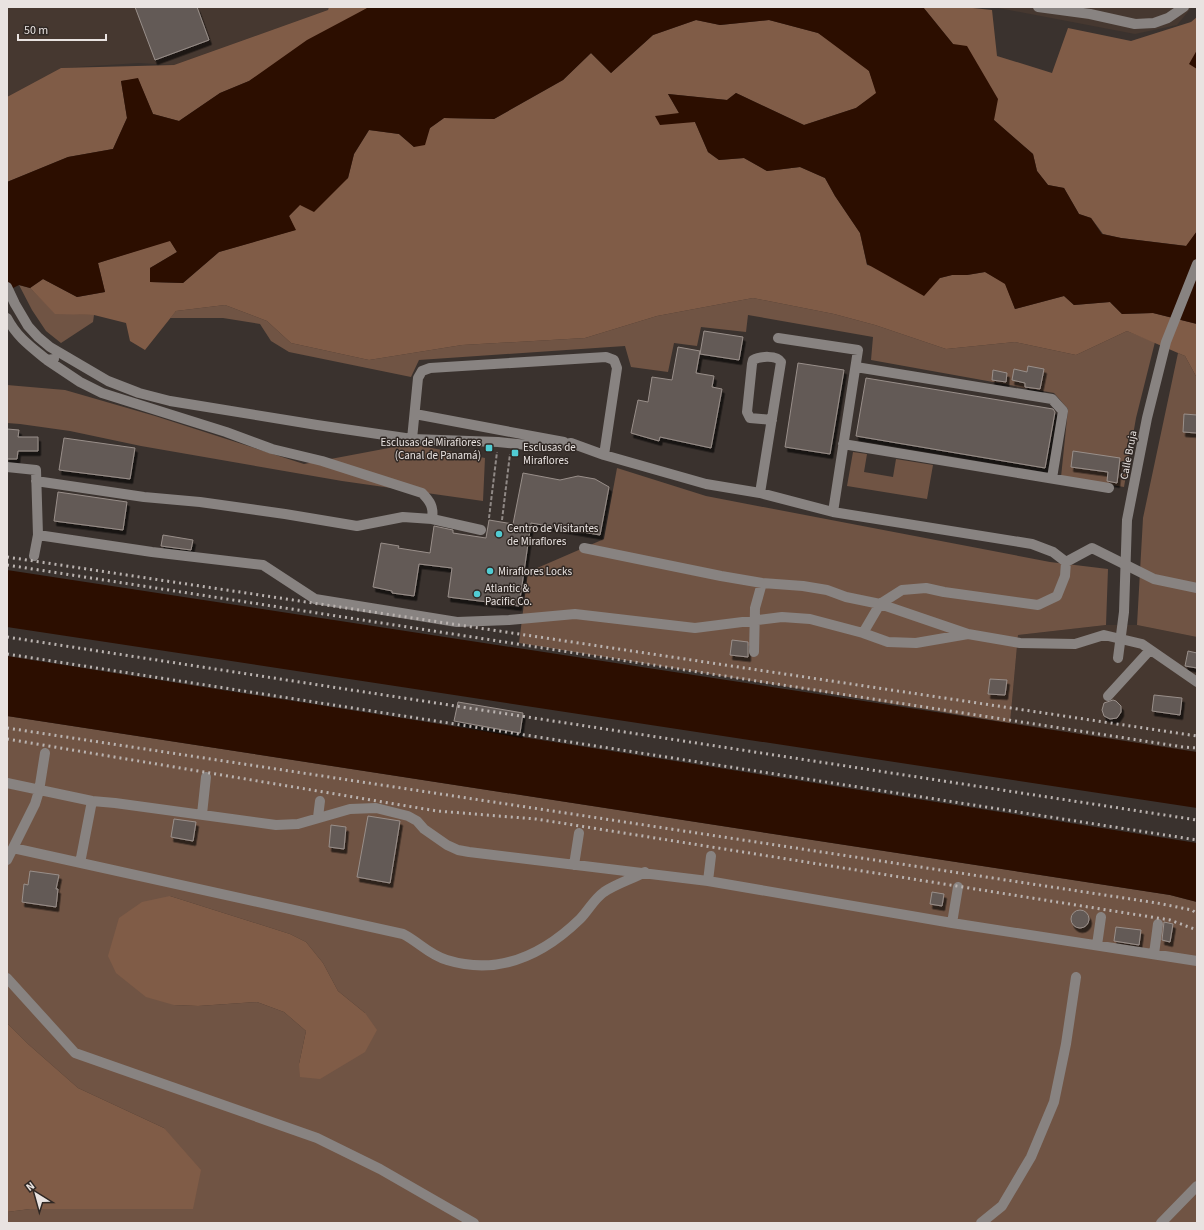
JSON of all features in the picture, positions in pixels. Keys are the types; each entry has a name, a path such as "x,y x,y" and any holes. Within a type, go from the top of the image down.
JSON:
{"lane":[{"path":"1038,7 1090,14 1135,24 1154,23 1168,18 1184,7"},
{"name":"Calle Bruja","path":"1118,658 1124,612 1128,520 1147,418 1166,342 1197,264"},
{"path":"7,287 28,326 50,347 108,381 170,401 412,439 498,442 546,447 571,443"},
{"path":"7,318 24,341 47,360 80,382 102,393 226,432 272,449 322,461 422,493 429,500 434,510 432,519"},
{"path":"778,338 858,350 833,512"},
{"path":"412,439 418,378 422,371 430,368 606,357 614,360 617,368 604,455"},
{"path":"47,360 68,358"},
{"path":"760,493 772,420 781,362 776,358 757,358 753,360 752,364 747,412 750,418 772,420"},
{"path":"856,367 1052,399 1063,411 1052,478"},
{"path":"415,414 571,443 604,455 706,484 760,493 833,512 1032,544 1053,552 1066,562"},
{"path":"844,444 1109,488"},
{"path":"7,467 36,470 38,535 34,556"},
{"path":"36,481 144,497 200,502 357,526 399,518 432,519 480,530"},
{"path":"38,535 152,552 263,565 315,599 458,622 509,620 575,614 695,628 782,617 810,619 863,633 888,642 916,643 968,634"},
{"path":"584,548 721,576 762,583 803,586 827,590 846,597 880,604 968,634 1020,643 1075,644 1104,635 1142,644 1197,682"},
{"path":"1066,562 1092,548 1154,579 1197,588"},
{"path":"863,633 880,604 902,590 926,588 944,592 1038,605 1057,596 1065,576 1066,562"},
{"path":"754,652 755,608 762,583"},
{"path":"1108,696 1150,650"},
{"path":"7,860 35,804 39,791 45,753"},
{"path":"202,814 206,777"},
{"path":"7,784 92,801 202,814 276,825 298,824 350,809 376,808 408,816 417,821 424,829 436,838 458,850 708,881 952,923 1197,961"},
{"path":"80,863 92,801"},
{"path":"318,817 320,801"},
{"path":"574,865 579,833"},
{"path":"14,848 403,934 429,952 446,960 480,966 508,963 539,951 560,937 580,919 595,900 604,892 645,872"},
{"path":"708,881 711,856"},
{"path":"952,923 958,887"},
{"path":"1097,946 1101,917"},
{"path":"1154,954 1158,924"},
{"path":"981,1223 1002,1206 1031,1157 1054,1102 1066,1044 1076,976"},
{"path":"7,978 75,1053 317,1138 380,1169 474,1223"},
{"path":"1161,1223 1197,1186"}],"path":[{"path":"489,518 498,442"},
{"path":"502,520 511,444"}],"shaded area":[{"path":"7,7 329,7 328,10 174,65 139,63 61,68 7,97"},
{"path":"329,7 369,7 249,81 220,93 179,121 153,114 138,79 121,81 127,118 113,149 68,157 7,182 7,97 61,68 174,65 328,10"},
{"path":"369,7 923,7 953,44 967,46 998,99 994,120 1033,154 1037,171 1048,185 1064,188 1079,214 1091,218 1102,234 1121,238 1186,246 1197,231 1197,324 1153,313 1122,314 1110,302 1074,305 1064,296 1015,309 1005,284 985,272 967,275 952,275 940,278 924,296 867,264 860,233 835,196 825,178 800,167 767,171 744,158 719,160 708,152 695,122 660,125 655,116 679,113 668,94 727,100 736,93 804,125 856,108 876,93 869,71 818,33 769,20 720,25 696,20 653,35 611,73 591,53 563,80 494,119 444,118 430,128 425,145 414,147 399,134 369,130 354,154 348,178 314,212 300,205 289,216 296,230 219,252 183,283 150,282 150,268 177,252 170,241 98,263 105,292 77,297 43,279 30,288 19,285 7,291 7,182 68,157 113,149 127,118 121,81 138,78 153,114 179,121 220,93 249,81 307,40"},
{"path":"923,7 963,7 992,10 997,56 1052,73 1068,28 1131,41 1191,22 1197,17 1197,231 1187,246 1121,238 1103,234 1091,218 1079,214 1064,188 1048,185 1037,171 1033,154 994,120 953,44"},
{"path":"993,7 1192,7 1177,25 1135,34"},
{"path":"696,20 720,25 769,20 818,33 849,49 869,71 877,93 856,108 804,125 736,93 727,100 668,94 679,113 695,122 708,152 719,160 744,158 767,171 800,167 825,178 835,196 860,233 867,265 940,278 952,275 967,275 985,272 1005,283 1015,309 1064,296 1074,305 1110,302 1122,314 1153,313 1197,324 1197,378 1185,356 1127,331 1076,355 1015,342 946,349 875,325 834,314 753,298 657,316 585,338 462,345 369,360 291,343 267,321 225,305 176,311 145,350 130,341 126,323 94,315 55,314 30,288 43,279 77,297 105,292 98,263 170,240 177,252 150,268 150,282 183,283 219,252 295,230 289,216 300,204 348,178 354,154 369,130 399,134 414,147 430,128 444,118 494,119 563,80 591,53 611,73 653,35"},
{"path":"1197,50 1197,69 1189,64"},
{"path":"19,285 30,288 55,313 94,315 93,322 61,343 46,331 32,310"},
{"path":"753,298 834,314 875,325 946,349 1015,342 1076,355 1127,331 1155,342 1136,418 1124,487 1061,477 1068,409 1054,393 871,360 873,337 748,315 746,332 701,327 697,346 674,343 668,372 631,367 625,346 419,360 411,377 289,352 271,341 260,324 223,318 170,318 176,311 225,305 267,321 291,343 369,360 462,345 585,338 657,316"},
{"path":"1178,353 1185,356 1197,378 1197,637 1137,625 1143,518"},
{"path":"7,385 65,390 155,416 304,464 410,444 485,458 483,501 342,481 141,446 70,431 7,423"},
{"path":"853,452 867,454 864,472 893,477 896,459 933,465 927,499 847,486"},
{"path":"617,468 706,496 1050,562 1108,569 1106,625 1018,635 1010,723 519,643 528,572 604,539"},
{"path":"7,570 1197,752 1197,808 7,627"},
{"path":"1106,625 1137,625 1197,637 1197,752 1010,723 1018,635"},
{"path":"7,656 1197,843 1197,902 1170,895 7,716"},
{"path":"7,716 1170,895 1197,902 1197,1223 7,1223 7,1212 30,1209 193,1209 164,1128 78,1088 28,1044 7,1023","holes":["170,896 290,934 306,942 323,963 338,991 365,1013 299,1064 306,1031 284,1012 257,1002 198,1006 174,1005"]},
{"path":"170,896 290,934 306,942 323,963 338,991 365,1013 377,1030 365,1052 320,1079 300,1077 299,1064 306,1031 284,1012 257,1002 198,1006 174,1005 146,997 116,973 108,956 119,918 142,902"},
{"path":"7,1023 28,1044 78,1088 164,1128 201,1170 193,1209 30,1209 7,1212"}],"building":[{"path":"135,7 197,7 209,40 155,60"},
{"path":"704,331 743,337 739,360 700,354"},
{"path":"678,347 700,351 696,373 714,376 712,387 722,389 711,448 660,437 659,441 631,433 638,400 648,402 652,377 672,380"},
{"path":"798,363 844,370 830,454 785,447"},
{"path":"1028,366 1044,369 1040,389 1025,387 1025,383 1012,380 1014,369 1027,372"},
{"path":"993,370 1007,373 1006,382 992,380"},
{"path":"866,378 1053,409 1055,412 1045,468 856,436"},
{"path":"1184,414 1197,415 1197,433 1183,432"},
{"path":"7,429 19,430 18,437 38,437 38,451 18,451 17,459 7,459"},
{"path":"64,438 135,448 130,479 59,470"},
{"path":"1073,451 1120,458 1117,483 1107,481 1108,472 1071,467"},
{"path":"523,473 560,480 578,476 595,479 609,487 600,535 531,523 519,606 448,597 452,568 419,564 414,596 392,593 392,591 373,587 381,543 399,546 398,548 430,553 434,526 453,530 453,533 486,538 489,520 513,524"},
{"path":"58,492 127,502 123,530 54,521"},
{"path":"163,535 193,540 191,550 161,546"},
{"path":"732,640 748,642 748,657 730,655"},
{"path":"1188,651 1197,653 1197,668 1185,666"},
{"path":"990,679 1007,680 1005,695 988,694"},
{"path":"1154,695 1182,698 1180,715 1152,711"},
{"path":"1113,700 1121,706 1121,712 1117,718 1110,719 1104,716 1102,710 1104,703"},
{"path":"458,702 523,713 520,733 454,721"},
{"path":"368,816 400,821 390,883 357,877"},
{"path":"174,819 196,822 193,841 171,837"},
{"path":"331,825 346,827 344,849 329,847"},
{"path":"30,871 59,875 56,889 58,889 56,907 22,902 24,884 28,885"},
{"path":"932,892 944,894 942,906 930,904"},
{"path":"1076,910 1084,910 1089,915 1087,926 1084,928 1076,928 1071,923 1071,915"},
{"path":"1164,922 1173,924 1170,942 1162,940"},
{"path":"1116,927 1141,930 1139,945 1114,941"}],"railway":[{"path":"7,557 1197,736"},
{"path":"7,565 1197,748"},
{"path":"7,637 1197,820"},
{"path":"7,654 1197,840"},
{"path":"7,728 1157,903 1192,910 1197,914"},
{"path":"7,739 437,811 536,819 1170,920 1197,930"}],"place":[{"name":"Esclusas de Miraflores (Canal de Panamá)","path":"489,448"},
{"name":"Esclusas de Miraflores","path":"515,453"},
{"name":"Centro de Visitantes de Miraflores","path":"499,534"},
{"name":"Miraflores Locks","path":"490,571"},
{"name":"Atlantic & Pacific Co.","path":"477,594"}]}
